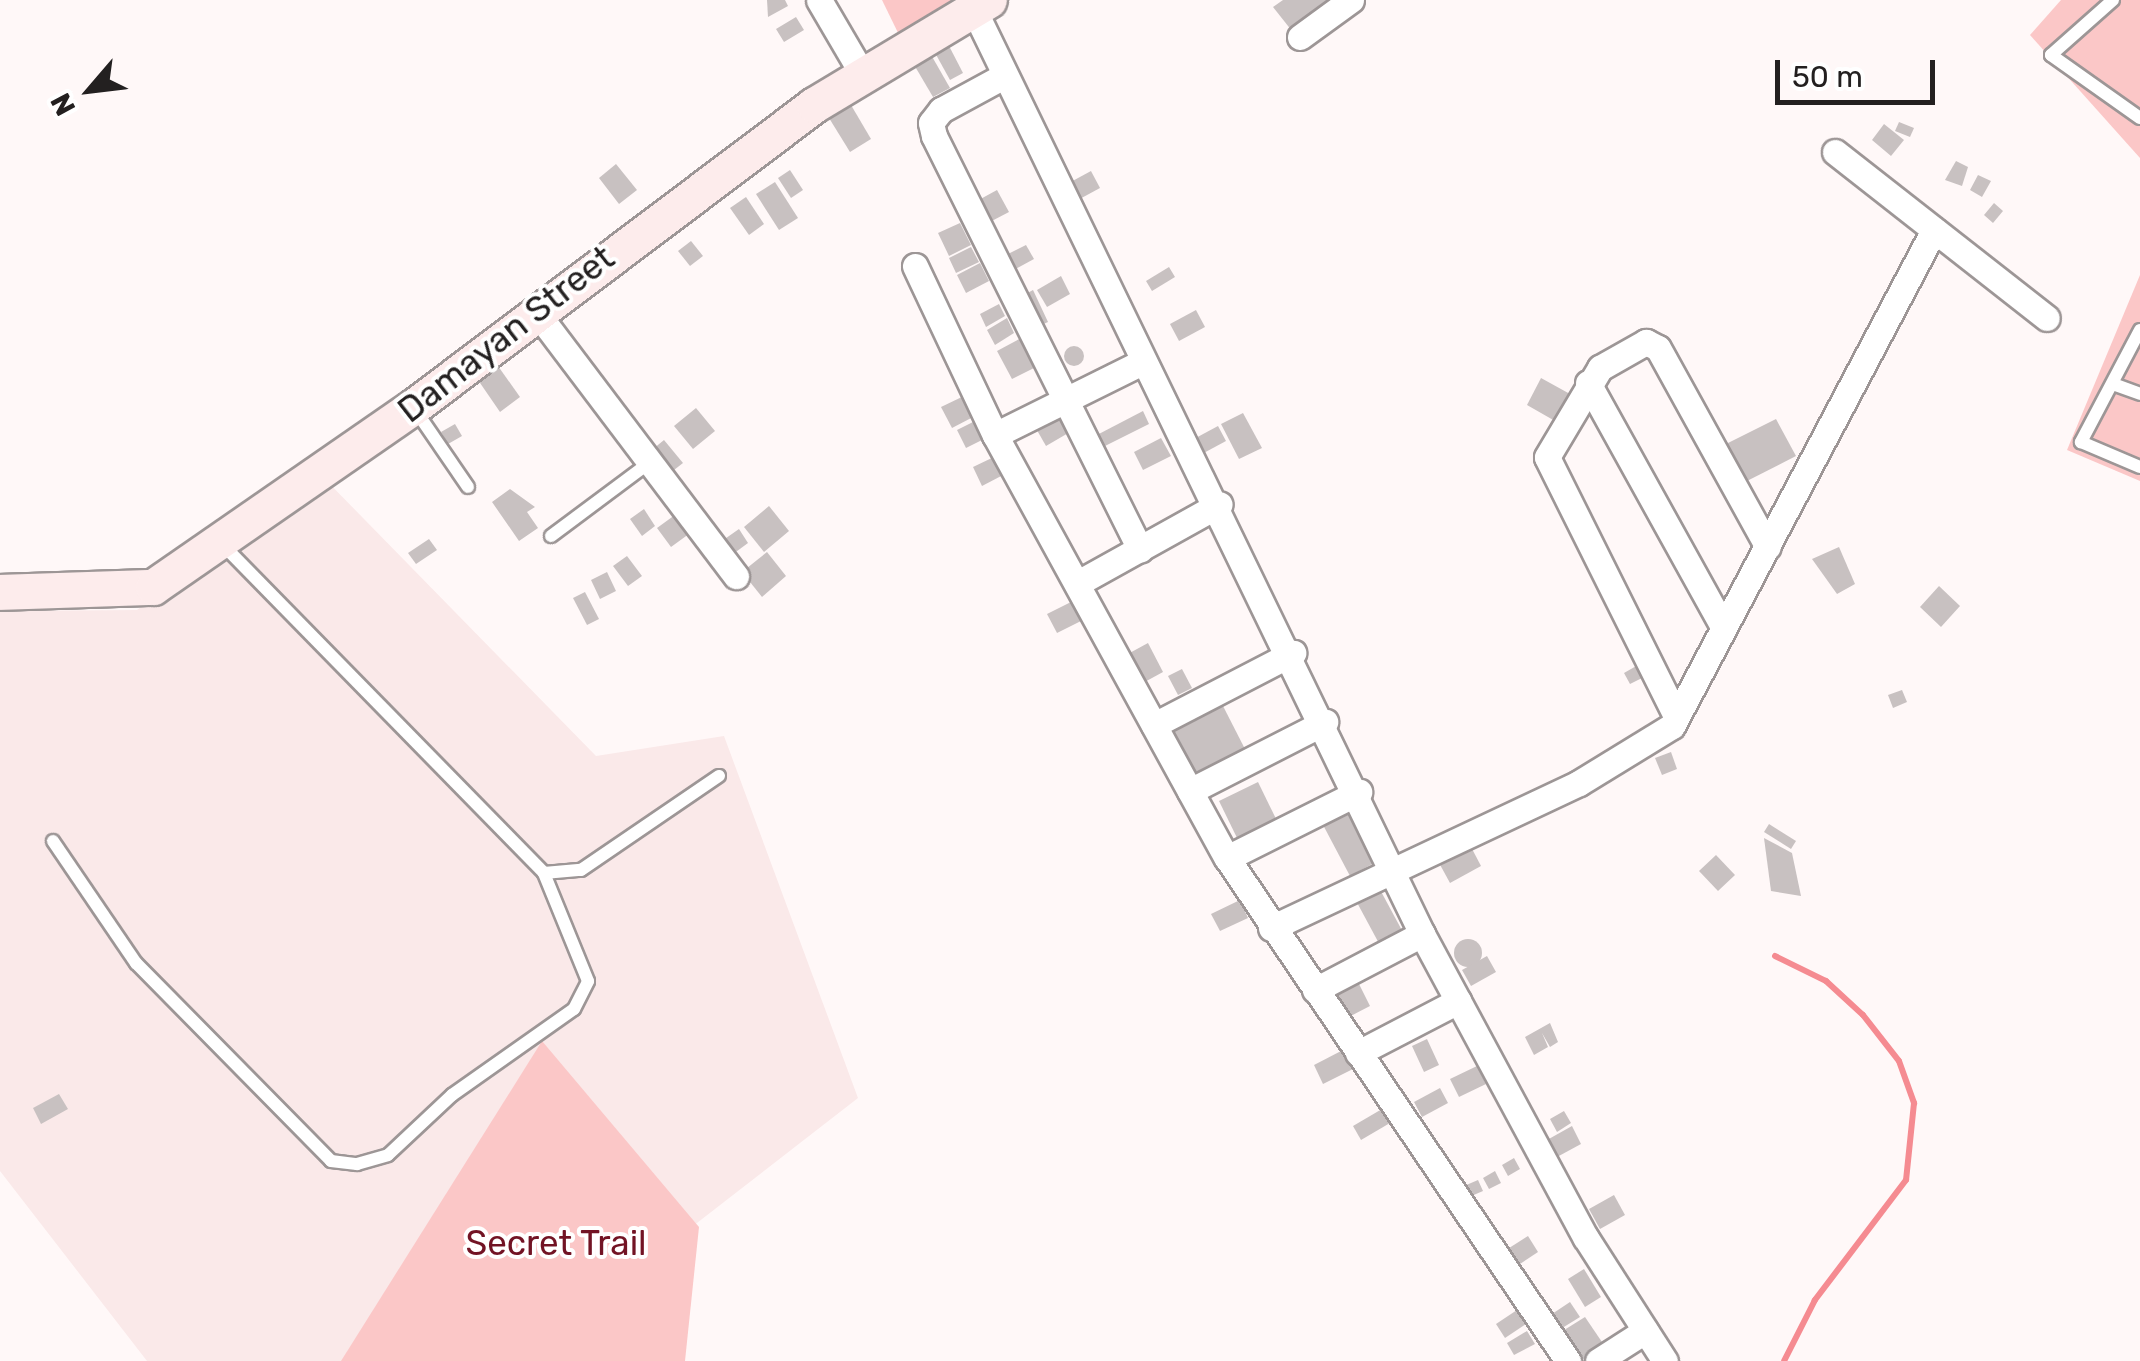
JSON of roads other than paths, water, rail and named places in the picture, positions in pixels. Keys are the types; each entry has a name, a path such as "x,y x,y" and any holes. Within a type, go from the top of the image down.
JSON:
{"street":[{"path":"819,0 863,75"},
{"path":"1300,37 1351,0"},
{"path":"982,5 1000,78 1220,504 1359,792 1422,934 1665,1361"},
{"name":"Damayan Street","path":"0,592 154,587 224,545 863,75 982,5"},
{"path":"1000,78 930,122 1140,548"},
{"path":"1835,152 2047,318"},
{"path":"1271,928 1595,775 1661,737 1724,628 1934,230"},
{"path":"914,266 995,436 1227,858 1568,1361"},
{"path":"537,313 736,576"},
{"path":"1676,716 1548,458 1588,384 1646,342 1658,348 1768,546"},
{"path":"995,436 1144,361"},
{"path":"1588,384 1724,628"},
{"path":"1078,583 1220,504"},
{"path":"1154,725 1293,653"},
{"path":"1190,791 1325,722"},
{"path":"1227,858 1359,792"},
{"path":"1315,990 1422,934"},
{"path":"1358,1053 1458,1001"},
{"path":"1598,1361 1645,1331"}],"lane":[{"path":"2113,0 2051,55 2140,118"},
{"path":"2140,331 2134,360 2114,384 2081,442 2140,468"},
{"path":"2114,384 2140,394"},
{"path":"413,407 468,487"},
{"path":"552,536 648,463"},
{"path":"53,842 136,963 330,1161 357,1164 388,1155 452,1095 574,1009 588,981 544,873 224,545"},
{"path":"544,873 581,870 719,776"}],"waterway":[{"path":"1775,956 1826,981 1863,1015 1899,1061 1914,1103 1906,1180 1815,1300 1784,1361"}],"park label":[{"name":"Secret Trail","path":"556,1243"}]}
